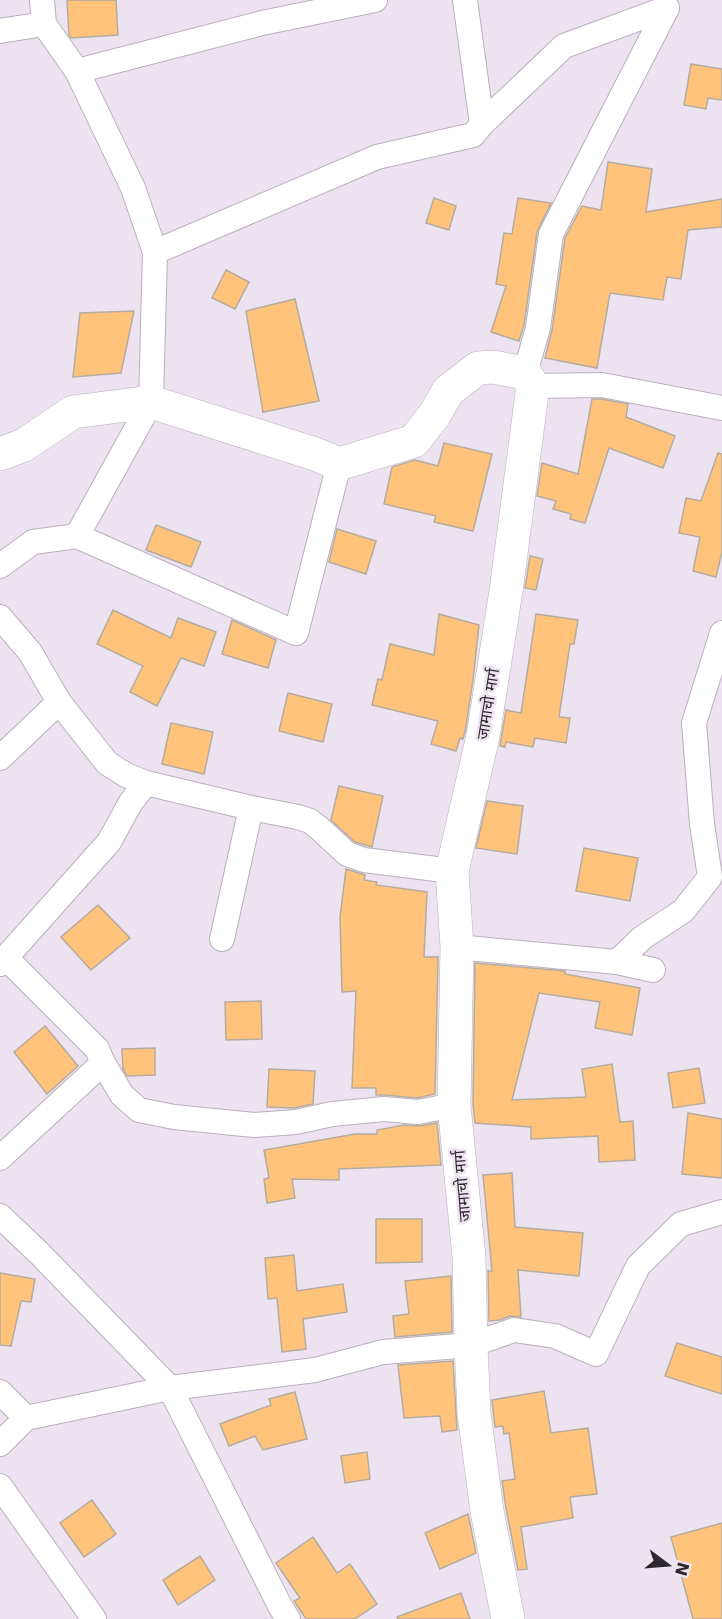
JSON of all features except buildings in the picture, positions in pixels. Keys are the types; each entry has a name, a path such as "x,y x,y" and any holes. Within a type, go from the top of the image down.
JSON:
{"street":[{"path":"42,0 44,24 77,72 133,188 155,252 152,402 77,536"},
{"path":"77,72 262,23 375,0"},
{"path":"465,0 482,124"},
{"path":"155,252 377,157 473,135 564,46 667,8 551,234 529,379"},
{"path":"0,31 44,24"},
{"path":"0,454 24,445 73,412 152,402 315,454 339,464 414,441 435,414 448,392 478,368 493,366 529,379 602,385 722,408"},
{"name":"जामाचो मार्ग","path":"508,1619 487,1511 474,1413 469,1257 454,1105 457,947 452,871 483,736 506,591 529,379"},
{"path":"0,566 33,542 77,536 296,633 339,464"},
{"path":"0,617 30,652 59,702 107,763 126,775 146,783 251,808 298,816 310,821 347,854 363,860 452,871"},
{"path":"617,962 642,938 683,911 710,877 702,824 694,723 722,633"},
{"path":"0,758 59,702"},
{"path":"146,783 131,802 109,842 3,961 97,1049 122,1095 139,1110 174,1118 254,1125 296,1122 332,1114 384,1109 418,1112 454,1105"},
{"path":"222,939 251,808"},
{"path":"457,947 617,962 653,970"},
{"path":"0,1158 103,1063"},
{"path":"0,1444 26,1418 170,1388 315,1370 382,1352 471,1345 514,1330 555,1336 596,1354 638,1266 681,1224 722,1212"},
{"path":"0,1216 170,1388 277,1615"},
{"path":"0,1392 26,1418"},
{"path":"0,1486 94,1619"}]}
